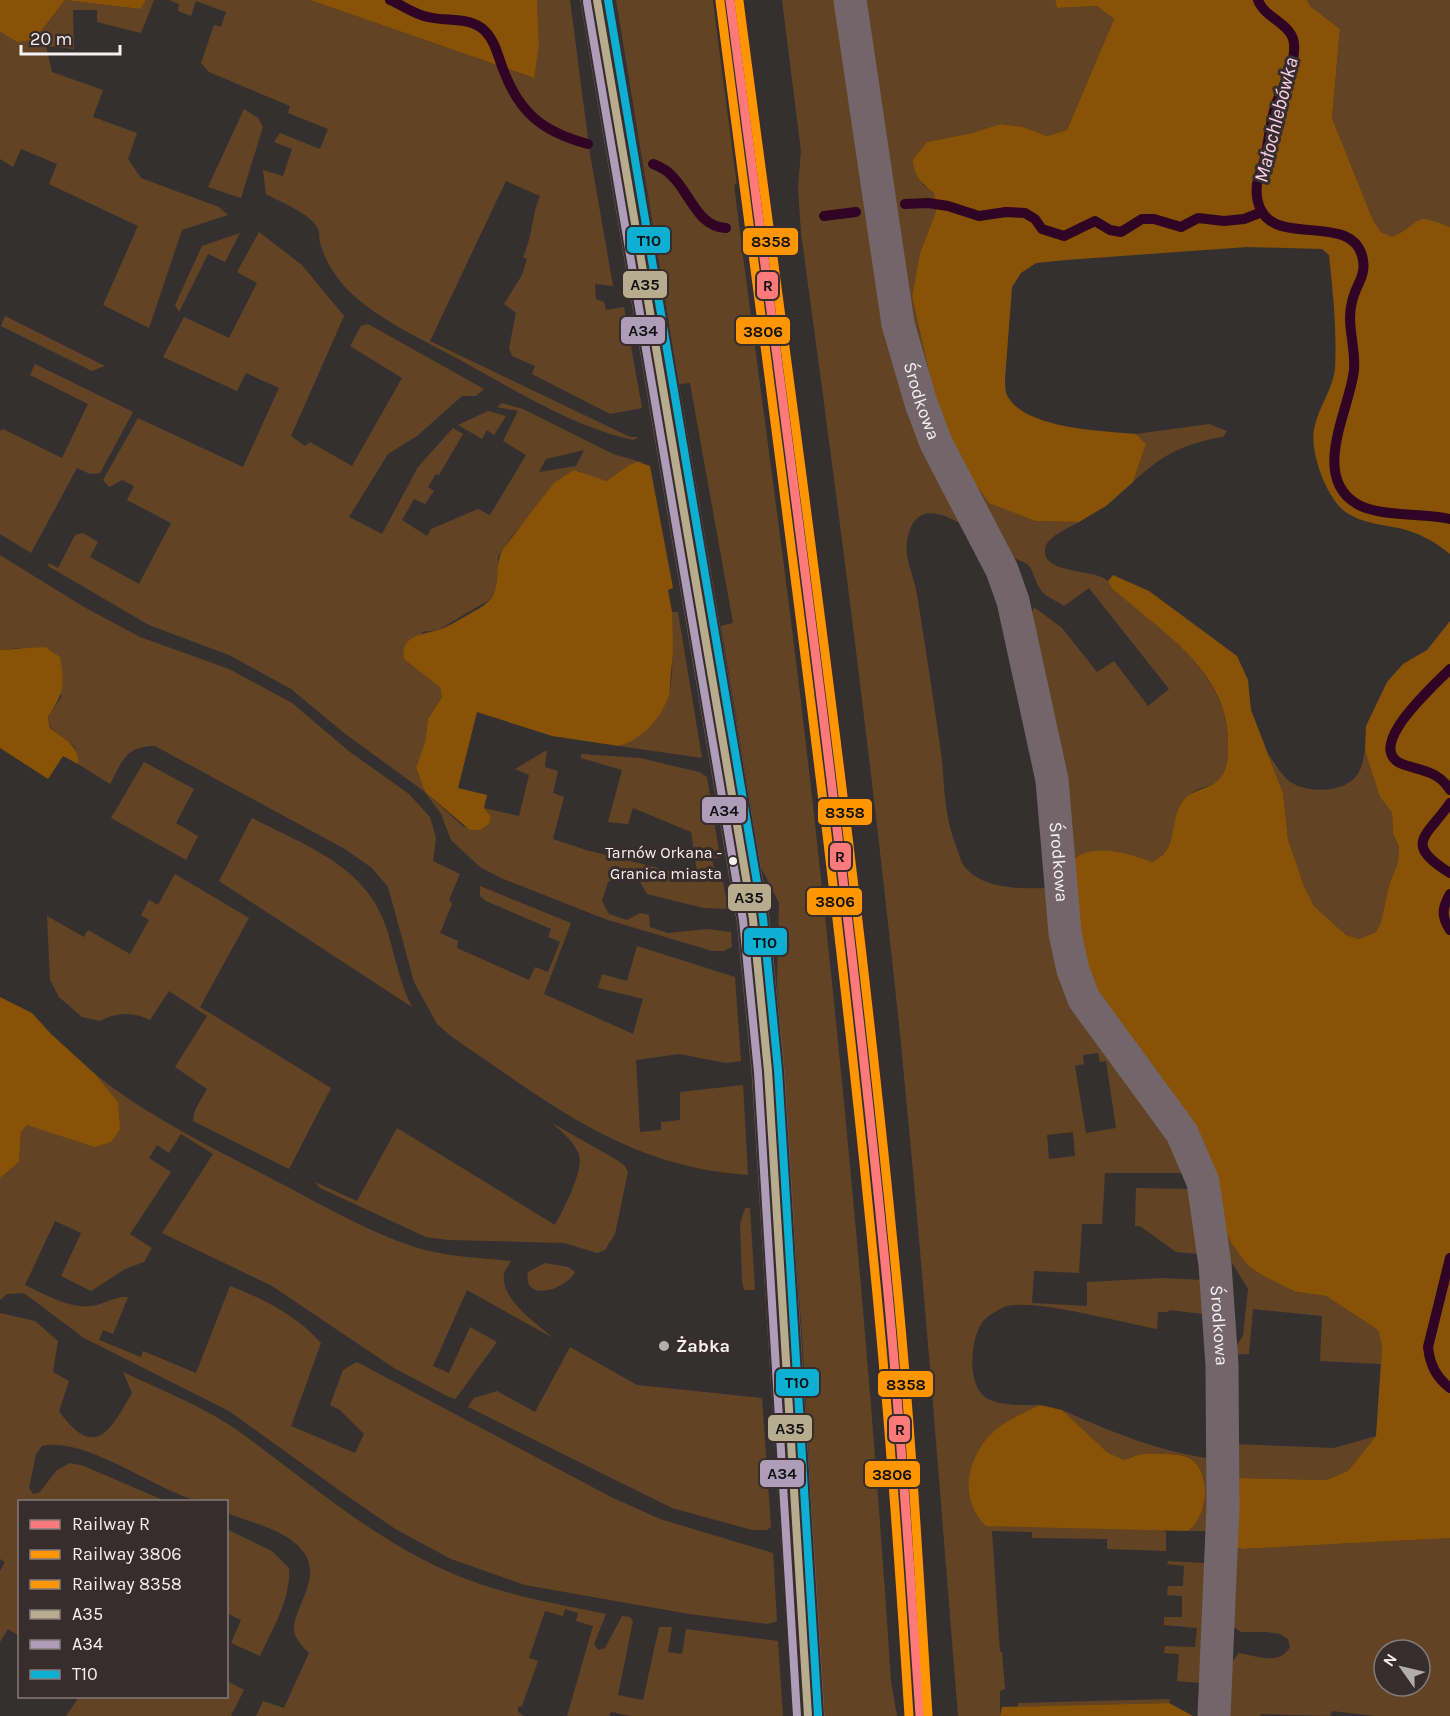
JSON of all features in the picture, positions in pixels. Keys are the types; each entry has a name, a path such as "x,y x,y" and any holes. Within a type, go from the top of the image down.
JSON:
{"street":[{"path":"597,0 745,858 758,954 778,1225 808,1716"},
{"name":"Środkowa","path":"850,0 898,324 921,403 936,443 1002,570 1012,601 1053,780 1065,933 1073,970 1084,999 1182,1133 1203,1182 1215,1265 1222,1365 1223,1506 1214,1716"}],"shaded area":[{"path":"0,0 65,0 34,40 17,42 0,32"},
{"path":"65,0 139,9 146,0 154,0 141,33 97,22 97,10 73,10 74,49 46,46 52,72 103,90 93,117 137,133 128,159 141,178 219,207 228,215 182,230 149,328 103,305 138,226 49,184 57,164 21,149 13,167 0,159 0,32 17,42 34,40"},
{"path":"65,0 146,0 140,9"},
{"path":"169,0 310,0 533,78 539,44 537,0 570,0 590,154 613,286 595,284 596,299 604,302 606,310 624,307 642,408 610,414 532,374 535,366 512,356 509,348 516,313 504,304 522,275 527,259 523,257 540,196 506,181 430,341 630,437 638,437 634,440 611,434 544,406 401,328 373,311 348,290 328,262 315,224 295,209 266,194 263,170 283,176 292,149 274,142 280,133 320,149 328,129 288,113 290,106 209,72 201,63 214,25 221,27 226,12 196,1 191,16 178,11 179,4"},
{"path":"310,0 537,0 539,44 534,78"},
{"path":"616,0 715,0 740,182 734,185 791,617 821,877 855,1221 875,1451 891,1681 897,1716 823,1716 804,1366 777,982 779,903 761,867 721,626 733,623 690,383 679,384"},
{"path":"782,0 839,0 864,168 971,531 942,515 924,514 916,519 910,528 906,548 923,631 951,831 963,865 981,880 1013,888 1045,888 1186,1153 1185,1173 1105,1173 1102,1224 1082,1224 1079,1273 1034,1271 1032,1303 1087,1306 1087,1282 1164,1278 1201,1280 1211,1315 1169,1310 1158,1312 1157,1329 1059,1309 1020,1305 1000,1309 981,1324 974,1342 972,1365 977,1386 982,1394 990,1400 1002,1403 1040,1405 992,1433 1166,1532 1166,1551 1107,1549 1107,1539 1032,1538 1032,1532 992,1531 1000,1652 1002,1652 1005,1689 1000,1691 1000,1716 958,1716 901,1044 854,638 801,233 798,188 801,151","holes":["1098,1053 1100,1062 1106,1061 1116,1128 1086,1133 1075,1066 1084,1064 1083,1055","1073,1132 1075,1156 1049,1159 1047,1135"]},
{"path":"862,0 1055,0 1057,8 1097,6 1114,19 1067,130 1047,136 1023,127 1000,124 972,133 927,142 922,184 934,193 936,211 920,253 912,296 938,412 915,339"},
{"path":"1055,0 1307,0 1310,6 1340,29 1332,118 1373,220 1381,232 1392,237 1423,219 1450,227 1450,554 1415,533 1368,522 1350,515 1336,502 1324,481 1316,457 1313,435 1317,418 1334,376 1335,341 1329,255 1322,249 1247,247 1066,260 1036,263 1021,273 1012,287 1005,379 1006,393 1014,405 1028,414 1064,426 1136,434 1146,444 1133,482 1106,506 1079,522 1036,521 989,503 962,465 938,412 912,296 920,253 936,211 934,193 919,179 913,160 927,142 972,133 1000,124 1023,127 1047,136 1067,130 1114,19 1097,6 1057,8"},
{"path":"1307,0 1450,0 1450,227 1423,219 1392,238 1381,232 1373,220 1332,118 1340,29 1310,6"},
{"path":"244,109 258,118 263,127 241,198 208,187"},
{"path":"259,232 302,265 344,316 291,436 305,446 310,442 352,466 402,378 350,346 361,326 368,324 484,389 476,396 462,396 417,436 388,454 349,517 382,534 418,467 453,428 463,434 439,475 436,474 428,487 434,491 425,504 414,499 402,520 427,536 431,529 478,509 490,515 526,455 503,441 518,411 497,407 502,403 523,409 613,454 644,463 629,465 606,481 592,478 579,471 554,483 498,557 498,587 489,600 438,630 422,632 425,674 440,687 442,697 428,719 425,742 416,769 425,792 344,733 291,689 229,655 149,625 48,566 49,563 58,568 75,535 83,533 98,542 90,557 139,584 171,523 127,500 134,486 122,480 109,487 103,480 138,418 243,467 279,388 246,373 237,391 163,357 184,317 229,338 257,283 237,272","holes":["584,450 576,466 539,472 546,459"]},
{"path":"240,233 225,262 208,254 179,312 175,305 202,246"},
{"path":"5,316 105,366 92,371 1,326"},
{"path":"35,364 133,412 100,473 90,474 77,468 31,553 0,534 0,431 3,429 62,458 88,404 30,375"},
{"path":"488,411 506,416 494,435 487,430 482,439 458,425"},
{"path":"1209,424 1227,431 1223,437 1196,443 1174,452 1133,482 1146,444 1136,434"},
{"path":"638,462 650,466 673,588 668,590 672,612 673,650 669,696 661,713 647,730 632,741 619,746 552,736 477,712 458,788 487,795 484,808 491,817 489,824 480,830 470,830 425,792 416,768 425,742 428,719 442,697 440,687 404,659 405,645 419,635 449,625 488,601 496,588 498,565 503,549 554,483 574,470 606,481 629,465"},
{"path":"962,465 1036,521 1079,522 1057,534 1048,542 1045,553 1048,560 1054,565 1102,577 1108,581 1186,652 1216,693 1225,717 1228,761 1225,770 1218,781 1190,795 1183,804 1167,849 1152,862 1135,856 1070,863 1030,618 1034,607 1062,628 1097,672 1114,661 1148,706 1169,689 1089,588 1064,606 1042,592 1031,568 1024,562 1009,556"},
{"path":"0,555 84,607 140,637 229,669 292,703 350,752 409,794 430,817 436,838 433,861 460,874 449,900 452,904 440,933 458,941 457,948 529,980 535,967 548,972 560,942 548,937 551,929 486,901 480,896 480,886 571,923 544,994 633,1034 643,999 598,988 602,974 627,981 637,946 735,977 741,1061 726,1063 679,1054 636,1060 640,1132 661,1130 661,1122 680,1120 680,1092 743,1085 748,1175 704,1169 664,1159 626,1145 556,1108 452,1037 437,1024 414,982 388,887 372,868 345,849 155,746 138,749 126,756 110,784 78,764 75,747 51,728 48,717 62,696 20,648 0,650"},
{"path":"1113,575 1149,591 1237,656 1248,680 1251,710 1283,793 1288,839 1304,886 1314,906 1346,935 1359,939 1376,932 1381,922 1389,885 1398,862 1399,847 1393,834 1392,813 1380,797 1365,751 1366,726 1387,682 1403,664 1427,650 1450,621 1450,1538 1243,1549 1230,1546 1231,1483 1240,1478 1326,1480 1348,1471 1376,1436 1382,1347 1378,1330 1326,1296 1296,1292 1248,1266 1233,1245 1085,982 1070,863 1087,852 1098,851 1132,855 1152,862 1161,856 1170,843 1175,818 1183,801 1221,777 1227,765 1228,756 1225,716 1216,693 1204,673 1169,636 1112,588 1108,581"},
{"path":"672,612 678,612 702,758 619,746 632,740 649,725 667,699 672,672"},
{"path":"45,647 60,657 63,682 60,695 48,717 50,728 70,743 78,758 78,764 63,756 48,779 0,748 0,650"},
{"path":"547,750 545,767 558,771 553,793 564,797 553,839 586,850 698,878 691,832 633,808 628,824 608,822 622,770 581,758 581,754 640,758 699,772 707,777 720,857 712,859 717,882 723,882 728,909 704,908 647,894 640,882 621,876 608,882 602,901 609,914 627,920 640,913 649,915 650,927 668,933 707,929 731,932 732,947 724,951 712,951 605,919 501,878 480,867 451,840 441,814 425,792 464,827 489,824 491,817 484,808 519,816 529,775 515,769"},
{"path":"1365,751 1380,797 1392,813 1393,834 1399,847 1398,862 1389,885 1381,922 1376,932 1359,939 1346,935 1314,906 1304,886 1288,839 1283,793 1268,754 1282,774 1292,783 1300,787 1319,790 1339,787 1355,778 1361,768"},
{"path":"144,762 194,789 176,823 198,836 186,860 111,818"},
{"path":"252,818 330,859 363,886 385,924 403,987 412,1007 219,881"},
{"path":"175,874 249,918 200,1007 331,1088 289,1169 193,1121 195,1110 207,1089 175,1067 207,1016 169,991 150,1020 125,1014 100,1021 82,1017 59,997 50,980 47,916 84,937 88,930 130,954 149,920 141,915 149,900 158,905"},
{"path":"0,997 32,1013 51,1034 95,1074 118,1102 120,1129 111,1142 95,1147 27,1125 21,1132 19,1162 0,1178"},
{"path":"95,1074 116,1090 185,1133 369,1229 425,1250 457,1256 511,1261 504,1274 504,1284 508,1293 521,1310 553,1338 467,1290 433,1366 449,1373 470,1327 497,1342 455,1399 394,1368 272,1286 162,1233 213,1154 181,1134 169,1153 157,1145 149,1158 171,1172 130,1234 152,1248 144,1262 125,1269 91,1291 61,1276 81,1233 55,1221 25,1285 74,1305 92,1306 128,1297 113,1334 103,1330 99,1340 141,1357 143,1351 196,1373 230,1286 254,1296 291,1316 321,1343 291,1426 355,1453 364,1434 340,1410 330,1405 343,1370 357,1362 611,1497 660,1519 773,1553 777,1621 768,1624 689,1614 525,1585 451,1559 397,1530 229,1411 84,1338 24,1293 7,1294 0,1300 0,1178 19,1162 21,1132 27,1125 51,1132 118,1102"},
{"path":"552,1123 617,1160 625,1166 628,1172 615,1234 605,1250 597,1253 564,1243 448,1240 426,1237 320,1188 315,1182 357,1201 397,1128 555,1225 572,1190 580,1162 574,1145"},
{"path":"1136,1188 1189,1189 1198,1254 1176,1252 1140,1226 1135,1226"},
{"path":"745,1208 750,1208 755,1290 744,1290 742,1281 740,1224"},
{"path":"1219,1220 1248,1266 1296,1292 1326,1296 1378,1330 1382,1347 1381,1364 1320,1361 1322,1316 1253,1309 1249,1354 1230,1355 1243,1336 1248,1289 1231,1261"},
{"path":"545,1263 568,1267 575,1272 563,1284 555,1288 538,1290 532,1288 528,1282 528,1272"},
{"path":"0,1313 35,1321 58,1341 53,1372 69,1381 59,1411 82,1435 92,1437 101,1435 116,1419 132,1393 123,1372 224,1421 369,1528 426,1561 493,1588 606,1614 594,1644 598,1650 605,1648 622,1616 630,1617 633,1621 618,1695 643,1700 659,1627 672,1627 668,1652 682,1654 686,1629 778,1641 783,1716 631,1716 611,1712 609,1716 567,1716 593,1626 576,1621 578,1613 565,1609 563,1616 545,1611 529,1658 538,1661 522,1706 518,1707 518,1712 524,1716 256,1716 263,1701 284,1708 309,1653 298,1640 294,1629 310,1574 309,1563 304,1553 295,1543 280,1533 228,1513 228,1500 195,1500 99,1456 59,1445 42,1446 36,1454 29,1488 33,1494 39,1493 57,1470 70,1463 84,1466 163,1500 18,1500 18,1635 8,1629 0,1642 0,1571 5,1562 0,1559"},
{"path":"570,1347 637,1385 762,1398 771,1527 767,1530 752,1530 672,1508 468,1407 474,1398 497,1391 535,1412"},
{"path":"1040,1405 1062,1410 1107,1452 1124,1460 1142,1454 1156,1454 1181,1455 1193,1461 1200,1469 1204,1479 1205,1491 1201,1514 1195,1524 1188,1531 986,1526 972,1504 969,1492 971,1467 982,1444 996,1429"},
{"path":"1062,1410 1155,1446 1214,1459 1201,1683 1177,1681 1179,1654 1164,1653 1165,1646 1195,1647 1197,1628 1164,1625 1164,1617 1182,1617 1182,1596 1167,1595 1168,1586 1183,1586 1184,1566 1167,1564 1168,1561 1205,1563 1206,1531 1188,1531 1195,1524 1204,1503 1204,1480 1200,1469 1194,1461 1176,1455 1142,1454 1124,1460 1107,1452"},
{"path":"1376,1436 1348,1471 1326,1480 1240,1478 1231,1483 1231,1444 1334,1448"},
{"path":"228,1530 272,1551 289,1568 284,1602 260,1656 231,1643 241,1620 228,1614"},
{"path":"1450,1538 1450,1716 1375,1716 1332,1711 1330,1716 1261,1714 1260,1716 1220,1716 1223,1673 1239,1653 1274,1658 1286,1653 1290,1647 1288,1639 1280,1634 1241,1632 1226,1622 1230,1546 1243,1549"},
{"path":"228,1682 244,1690 231,1716 66,1716 78,1698 228,1698"},
{"path":"1170,1699 1169,1703 1018,1707 1018,1703"},
{"path":"1169,1703 1193,1716 1000,1716 1002,1707"}],"waterway":[{"path":"390,0 423,16 465,21 479,26 491,39 509,84 525,109 546,127 588,144"},
{"name":"Małochlebówka","path":"1258,0 1266,12 1289,31 1294,44 1291,68 1274,110 1265,158 1257,184 1257,197 1261,210 1270,221 1283,227 1332,232 1346,237 1357,245 1364,266 1350,310 1354,370 1336,441 1334,460 1336,477 1343,492 1357,504 1366,508 1389,513 1450,519"},
{"path":"653,164 671,175 701,216 716,226 726,228"},
{"path":"905,204 928,203 948,206 979,216 1006,212 1025,213 1035,219 1042,229 1064,236 1095,221 1110,230 1121,232 1142,219 1154,219 1181,227 1198,218 1224,221 1244,219 1262,212"},
{"path":"824,216 856,212"},
{"name":"Małochlebówka","path":"1450,669 1404,719 1394,734 1390,748 1394,759 1437,776 1450,790"},
{"name":"Małochlebówka","path":"1450,803 1423,840 1423,847 1427,854 1435,863 1450,873"},
{"name":"Małochlebówka","path":"1450,894 1444,912 1450,930"},
{"name":"Małochlebówka","path":"1450,1258 1428,1347 1434,1370 1450,1388"}],"rail line":[{"name":"R","path":"730,0 814,641 853,962 897,1391 920,1716"},
{"name":"3806","path":"720,1 823,802 860,1123 886,1392 909,1716"},
{"name":"8358","path":"739,1 824,642 881,1123 906,1392 928,1716"}],"transit line":[{"name":"A35","path":"597,0 753,919 768,1071 808,1716"},
{"name":"T10","path":"608,0 763,918 778,1070 818,1715"},
{"name":"A34","path":"587,2 743,920 758,1072 797,1716"}],"place":[{"name":"Tarnów Orkana - Granica miasta","path":"733,861"},
{"name":"Żabka","path":"664,1346"}]}
